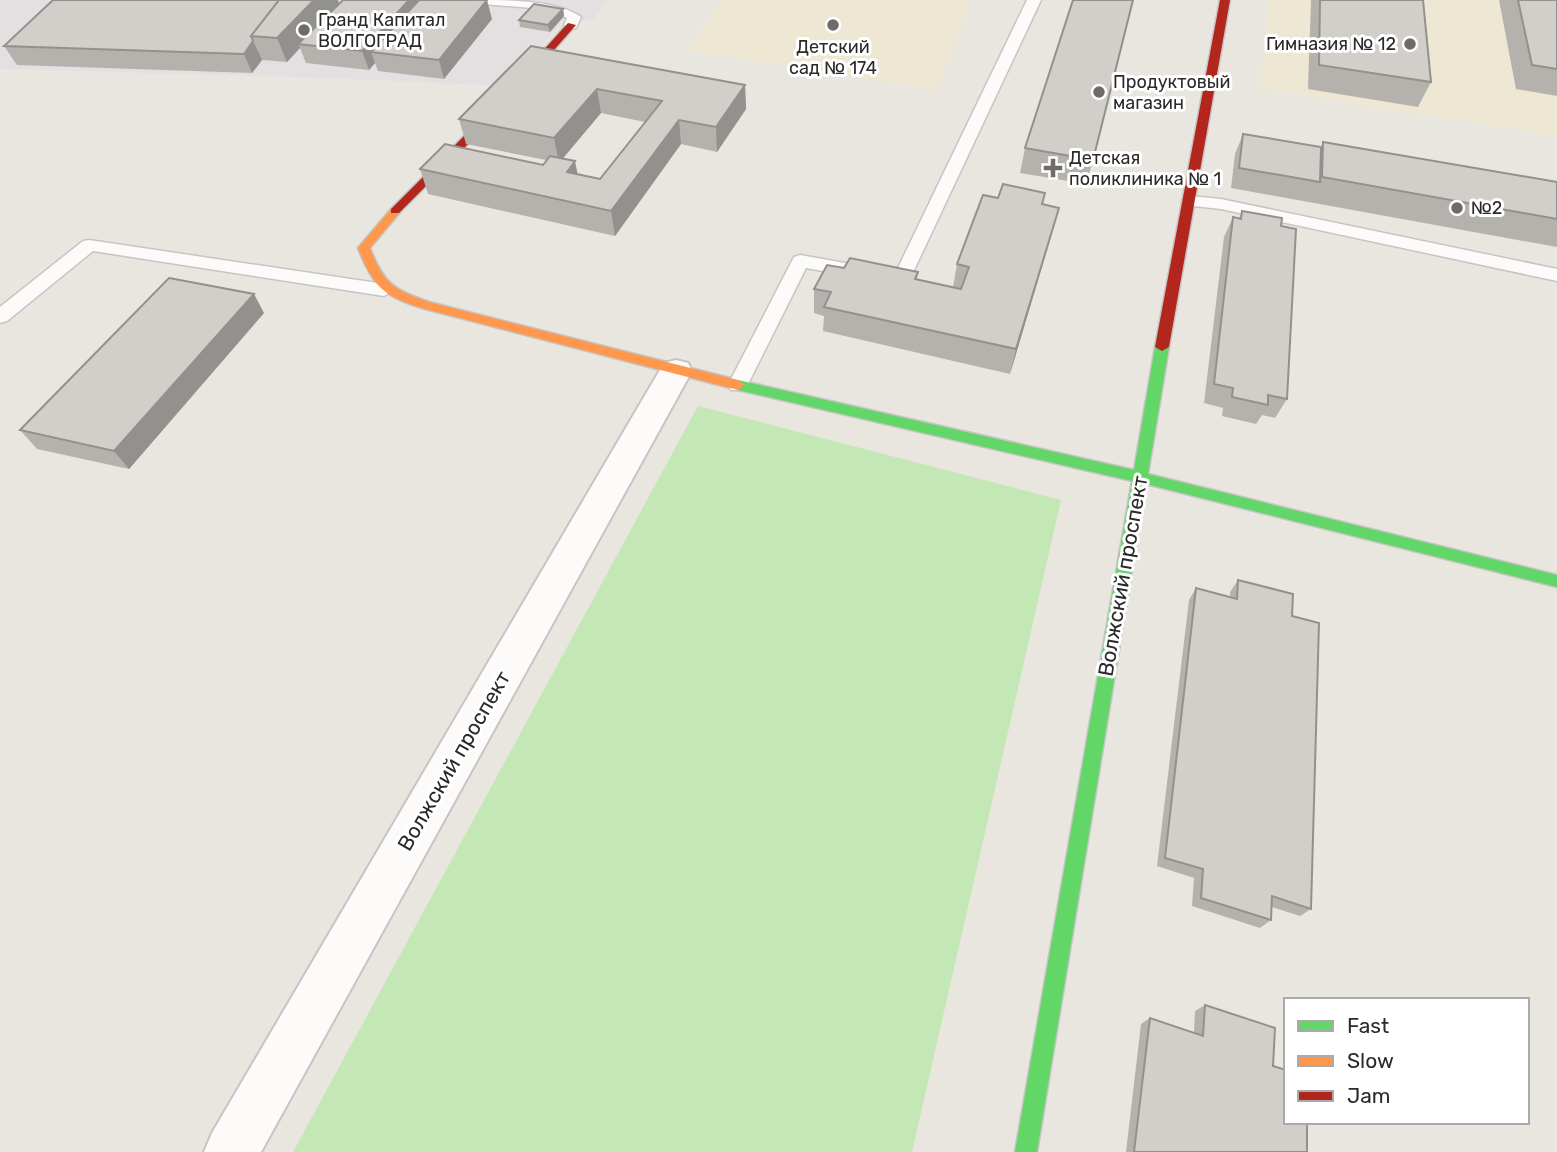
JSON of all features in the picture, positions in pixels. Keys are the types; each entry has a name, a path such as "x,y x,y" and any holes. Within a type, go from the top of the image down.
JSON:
{"street":[{"name":"Волжский проспект","path":"1026,1152 1139,477 1225,0"},
{"path":"570,25 490,116 377,230 365,248 371,268 384,290 425,305 676,371 1139,477 1557,581"},
{"name":"Волжский проспект","path":"231,1152 676,371"}],"lane":[{"path":"483,0 548,6 570,12 574,17 570,25"},
{"path":"738,385 800,261 902,279 1034,0"},
{"path":"1217,0 1225,0"},
{"path":"1190,201 1221,204 1557,275"},
{"path":"0,317 89,245 384,290"}],"shaded area":[{"path":"0,0 608,0 592,21 565,19 507,86 0,69"},
{"name":"Детский сад № 174","path":"722,0 972,0 936,90 686,50"},
{"name":"Гимназия № 12","path":"1269,0 1557,0 1557,136 1259,88"}],"green space":[{"path":"698,406 1061,500 912,1152 293,1152"}],"building":[{"path":"53,0 279,0 251,36 253,41 244,54 4,46"},
{"path":"279,0 314,0 277,38 251,36"},
{"path":"343,0 409,0 362,51 298,44"},
{"path":"419,0 487,0 439,60 371,52"},
{"path":"1073,0 1133,0 1093,160 1025,148"},
{"path":"1320,0 1423,0 1431,82 1319,65"},
{"path":"1518,0 1557,0 1557,69 1532,65"},
{"path":"534,4 563,9 548,25 519,20"},
{"path":"531,46 745,85 716,127 679,120 611,211 420,169 445,144 543,165 550,156 575,161 567,172 600,179 662,101 597,89 554,138 459,119"},
{"path":"1243,134 1321,147 1320,182 1239,168"},
{"path":"1323,142 1557,182 1557,219 1322,177"},
{"path":"1003,184 1045,193 1042,204 1059,208 1016,349 824,307 831,292 814,289 827,265 844,268 850,258 918,272 915,279 961,289 969,267 957,264 983,195 998,198"},
{"path":"1242,211 1282,218 1281,226 1296,229 1287,399 1268,395 1268,405 1232,397 1233,388 1214,384 1233,217 1241,219"},
{"path":"169,278 254,294 114,451 20,430"},
{"path":"1238,580 1293,594 1292,616 1319,623 1311,909 1272,896 1271,920 1201,898 1203,869 1165,858 1196,588 1237,599"},
{"path":"1205,1005 1275,1028 1273,1066 1284,1069 1284,1124 1307,1124 1307,1152 1134,1152 1150,1018 1203,1036"}],"traffic: fast":[{"path":"1026,1152 1162,347"},
{"path":"738,385 1139,477 1557,581"}],"traffic: slow":[{"path":"395,211 364,248 374,273 391,292 425,305 738,385"}],"traffic: jam":[{"path":"1162,347 1225,0"},
{"path":"395,211 490,116 571,25"}],"place":[{"name":"Детский сад № 174","path":"833,25"},
{"name":"Гранд Капитал ВОЛГОГРАД","path":"304,30"},
{"name":"Гимназия № 12","path":"1410,44"},
{"name":"Продуктовый магазин","path":"1099,92"},
{"name":"Детская поликлиника № 1","path":"1053,168"},
{"name":"№2","path":"1457,208"}]}
